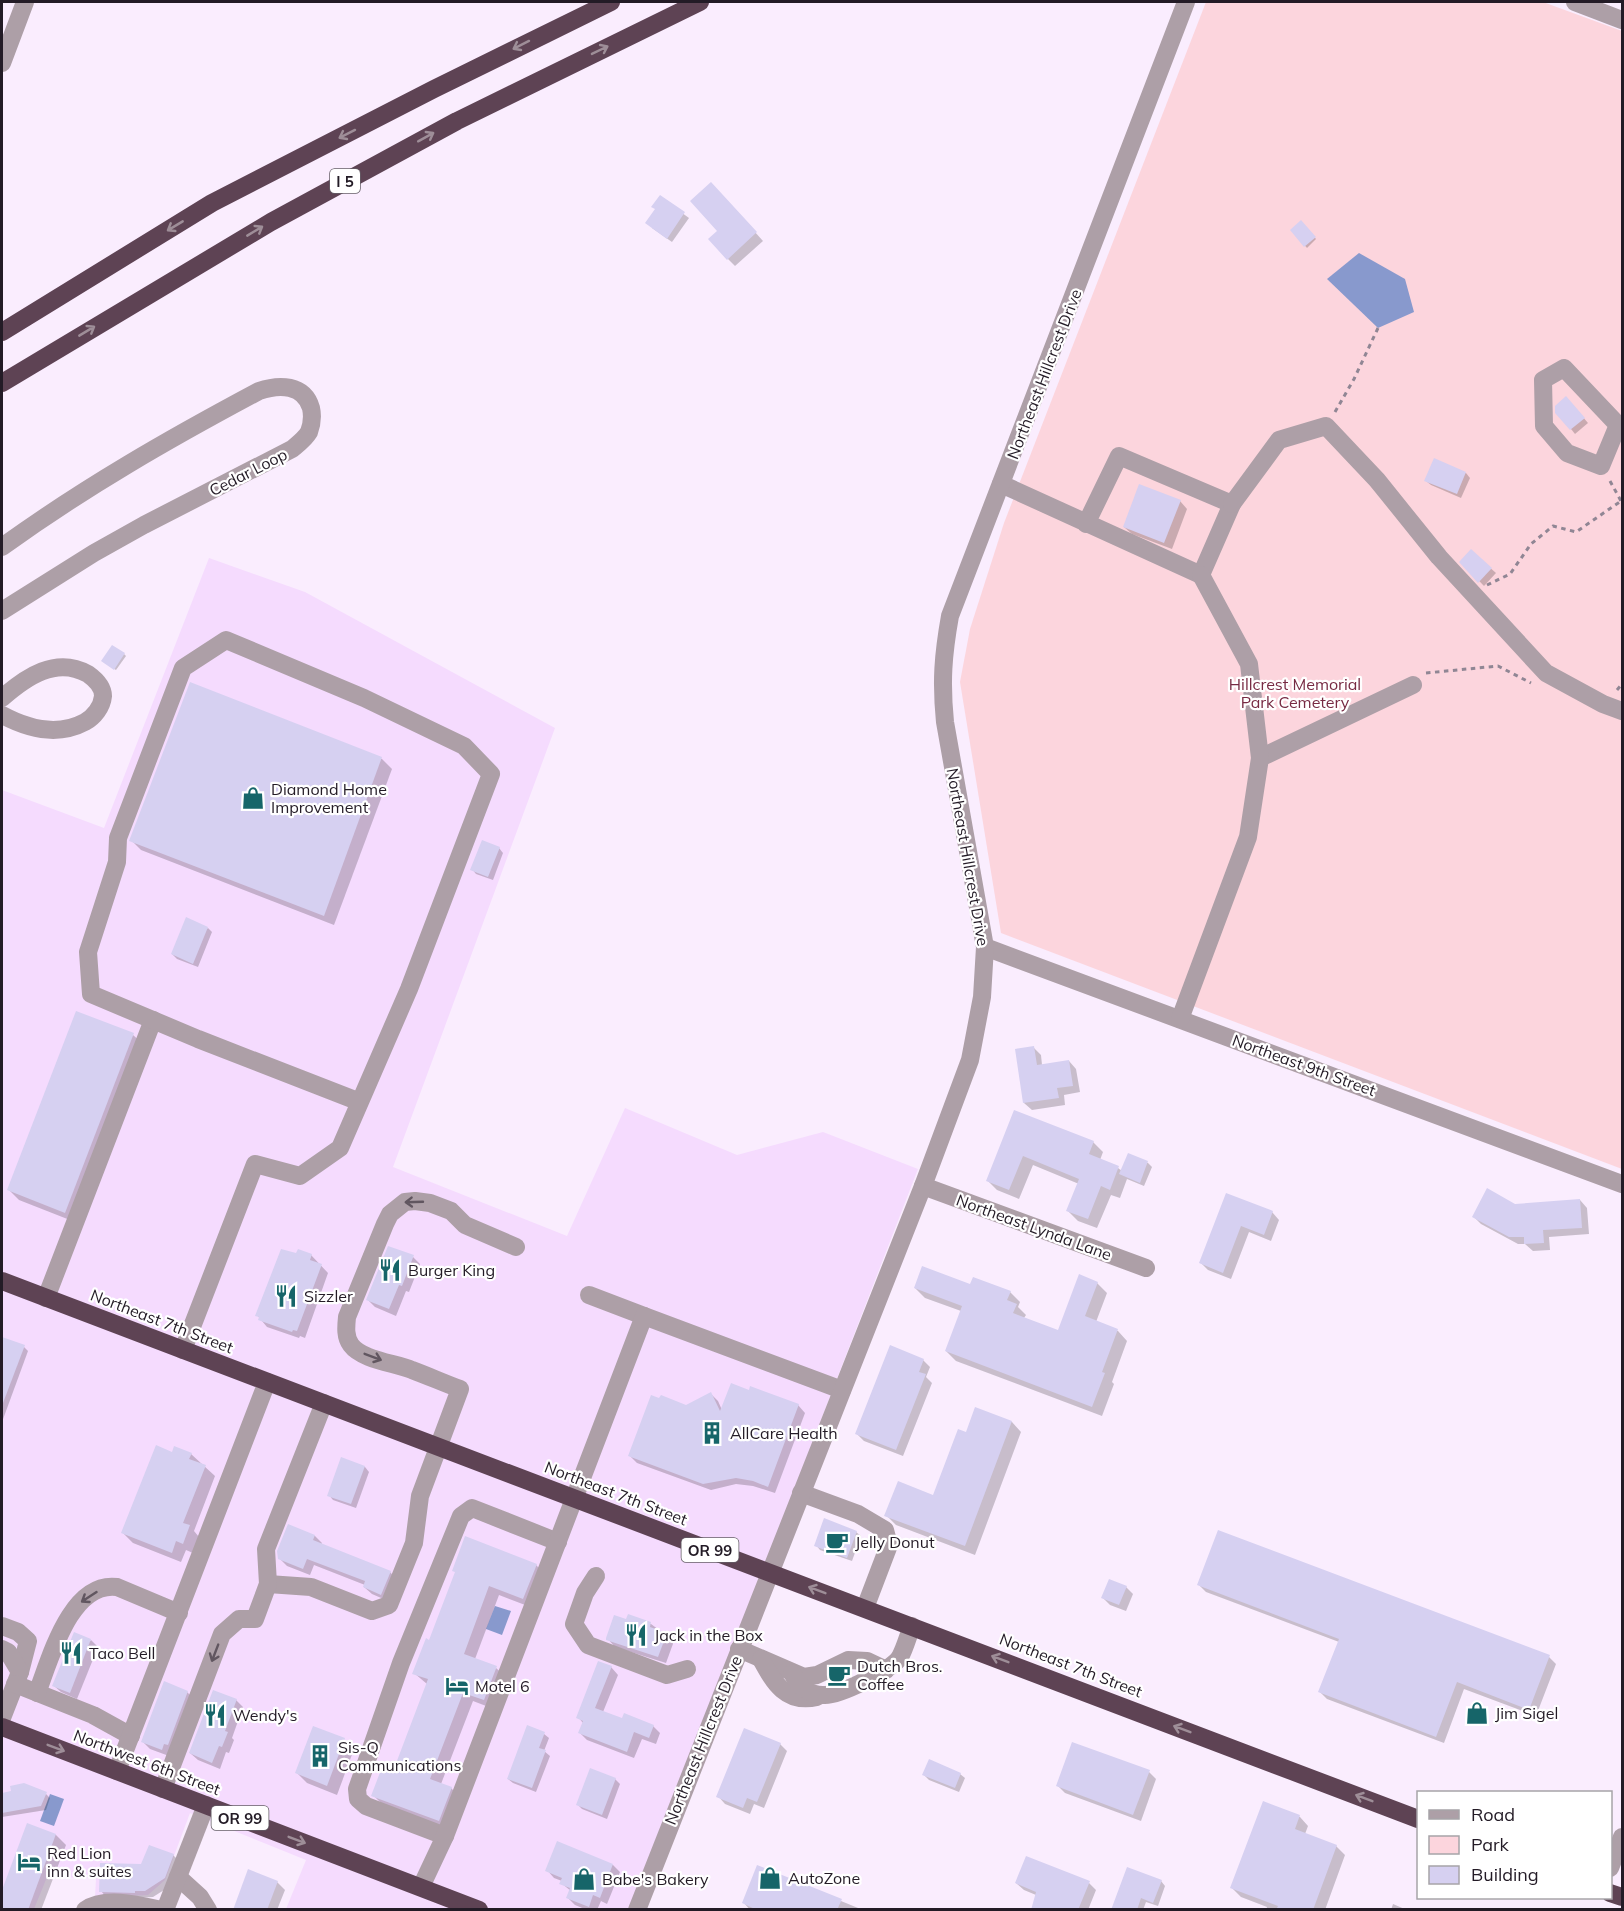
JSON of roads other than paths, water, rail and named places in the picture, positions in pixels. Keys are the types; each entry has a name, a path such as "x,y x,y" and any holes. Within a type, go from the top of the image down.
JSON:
{"highway":[{"name":"I 5","path":"2,332 212,203 455,78 611,2"},
{"name":"I 5","path":"2,383 271,222 457,120 700,2"},
{"path":"2,397 60,347"},
{"name":"Northeast 7th Street","path":"2,1281 1417,1818"},
{"name":"Northwest 6th Street","path":"2,1727 479,1910"}],"street":[{"path":"2,63 25,2"},
{"name":"Northeast Hillcrest Drive","path":"637,1910 923,1186 970,1060 982,997 985,947 945,722 942,665 950,616 1185,2"},
{"path":"1575,2 1623,20"},
{"path":"1564,368 1620,428 1601,466 1567,453 1544,426 1544,380 1564,368"},
{"name":"Cedar Loop","path":"2,547 57,507 153,448 259,391 271,387 286,387 297,389 305,396 313,420 308,433 292,450 144,525 2,611"},
{"path":"1201,574 1232,504 1279,440 1326,426 1377,480 1439,557 1546,673 1603,704 1623,711"},
{"path":"1086,524 1119,456 1232,504"},
{"path":"1001,484 1201,574 1249,664 1260,758 1248,837 1180,1019"},
{"path":"183,1350 255,1164 300,1176 340,1148 360,1102 409,989 490,774 464,746 364,698 226,640 183,668 118,838 117,862 88,952 92,994 360,1102"},
{"path":"2,698 16,685 36,673 58,666 71,667 93,677 99,684 103,695 93,718 67,730 38,729 18,724 2,716"},
{"path":"1260,758 1413,685"},
{"name":"Northeast 9th Street","path":"985,947 1623,1184"},
{"path":"46,1298 153,1020"},
{"name":"Northeast Lynda Lane","path":"923,1186 1146,1268"},
{"path":"268,1584 310,1587 372,1611 389,1605 414,1543 420,1497 460,1389 356,1349 350,1344 345,1331 347,1317 385,1224 397,1207 405,1202 429,1203 451,1211 465,1225 516,1247"},
{"path":"589,1295 842,1390"},
{"path":"421,1887 445,1836 644,1316"},
{"path":"117,1771 267,1382"},
{"path":"163,1789 222,1634 239,1619 255,1619 268,1584 266,1549 324,1403"},
{"path":"801,1493 858,1514 885,1530 889,1545 865,1608"},
{"path":"445,1836 366,1806 358,1799 357,1789 401,1663 461,1516 472,1508 558,1542"},
{"path":"596,1576 585,1593 574,1624 588,1645 667,1675 687,1669"},
{"path":"38,1693 64,1625 75,1607 97,1591 113,1587 178,1613"},
{"path":"2,1626 18,1632 27,1641 17,1678 2,1718"},
{"path":"761,1659 771,1678 785,1693 793,1698 808,1699 843,1690 886,1670 899,1658 912,1626"},
{"path":"739,1649 804,1677 817,1675 848,1660 867,1661 886,1670"},
{"path":"2,1650 8,1652 17,1678 38,1693 93,1715 131,1736"},
{"path":"792,1673 797,1683 806,1691 825,1695"},
{"path":"85,1910 105,1903 142,1905 163,1910 206,1805"},
{"path":"1612,1865 1623,1837"},
{"path":"178,1877 200,1897 208,1910"}],"water":[{"path":"1359,253 1405,279 1414,312 1378,328 1327,279"},
{"path":"495,1606 511,1611 502,1635 486,1629"},
{"path":"50,1794 64,1799 54,1826 40,1821"}],"place":[{"name":"Diamond Home Improvement","path":"253,798"},
{"name":"Burger King","path":"390,1270"},
{"name":"Sizzler","path":"286,1296"},
{"name":"AllCare Health","path":"712,1433"},
{"name":"Jelly Donut","path":"837,1542"},
{"name":"Jack in the Box","path":"636,1635"},
{"name":"Taco Bell","path":"71,1653"},
{"name":"Dutch Bros. Coffee","path":"839,1675"},
{"name":"Motel 6","path":"457,1686"},
{"name":"Jim Sigel","path":"1477,1713"},
{"name":"Wendy's","path":"215,1715"},
{"name":"Sis-Q Communications","path":"320,1756"},
{"name":"Red Lion inn & suites","path":"29,1862"},
{"name":"AutoZone","path":"770,1878"},
{"name":"Babe's Bakery","path":"584,1879"}],"park label":[{"name":"Hillcrest Memorial Park Cemetery","path":"1295,693"}]}
